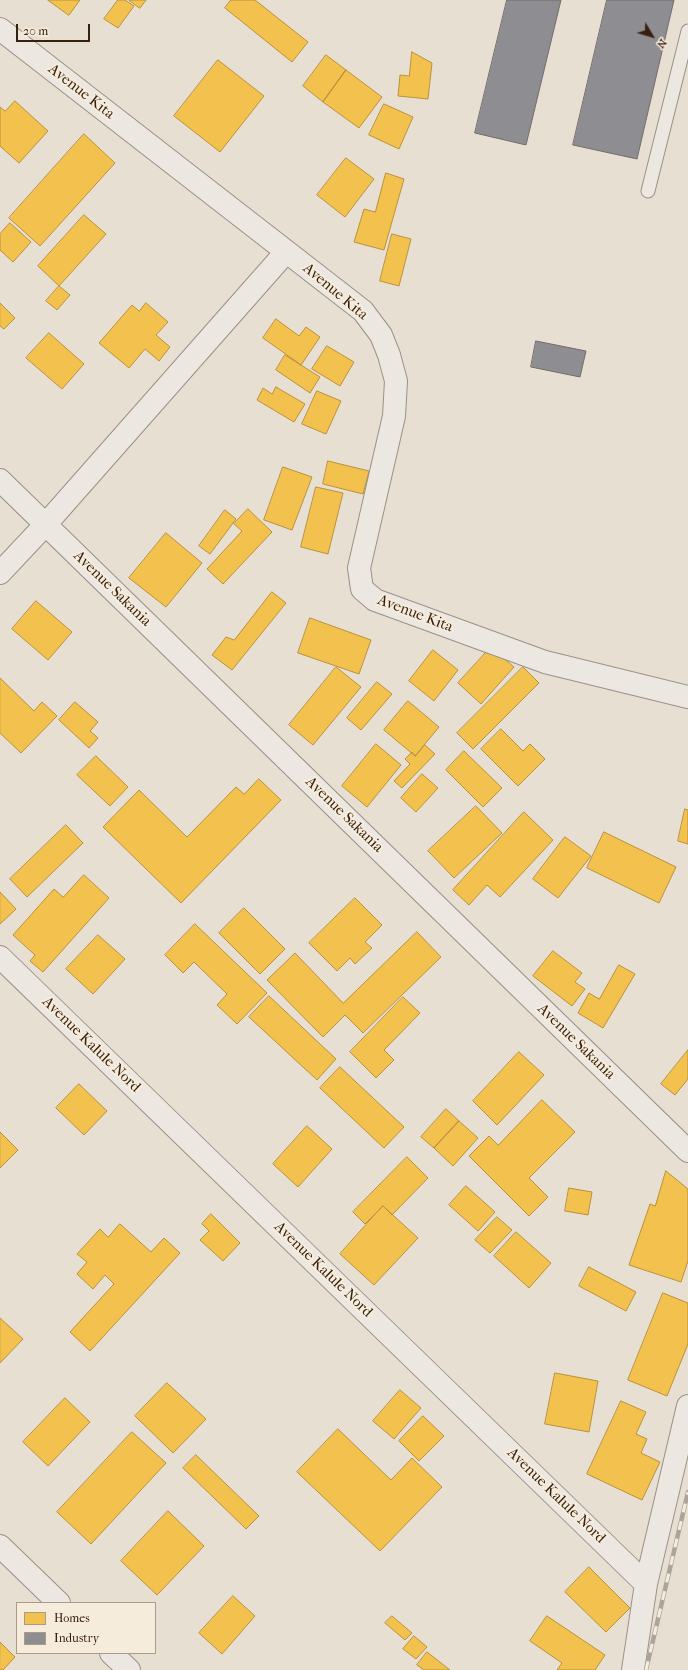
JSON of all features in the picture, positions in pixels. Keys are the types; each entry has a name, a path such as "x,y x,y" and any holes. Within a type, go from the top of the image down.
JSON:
{"street":[{"name":"Avenue Kita","path":"0,29 363,311 381,335 396,381 394,416 359,568 362,589 375,600 545,662 688,697"},
{"path":"0,573 46,524 286,252"},
{"name":"Avenue Sakania","path":"0,480 688,1151"},
{"name":"Avenue Kalule Nord","path":"0,957 646,1584"},
{"path":"633,1670 646,1584 688,1406"},
{"path":"0,1546 58,1602"},
{"path":"112,1654 129,1670"}],"lane":[{"path":"648,191 688,31"}],"building: Homes":[{"path":"48,0 80,0 69,15"},
{"path":"118,0 125,0 134,6 118,28 104,19"},
{"path":"129,0 146,0 140,8"},
{"path":"231,0 255,0 308,42 292,62 225,8"},
{"path":"412,52 432,63 428,99 398,96 400,75 409,76"},
{"path":"326,55 346,70 323,102 303,86"},
{"path":"218,60 264,96 220,152 174,116"},
{"path":"346,70 382,97 359,128 323,102"},
{"path":"15,101 48,131 19,163 0,146 0,107 5,111"},
{"path":"384,104 413,117 399,149 369,135"},
{"path":"84,134 115,163 40,246 9,218"},
{"path":"346,158 374,179 345,217 317,195"},
{"path":"386,173 404,179 384,250 354,242 364,209 375,212"},
{"path":"84,215 106,234 59,286 38,266"},
{"path":"10,223 31,242 13,262 0,250 0,234"},
{"path":"392,234 411,239 399,286 380,281"},
{"path":"59,286 70,295 57,310 46,301"},
{"path":"0,303 15,318 4,329 0,326"},
{"path":"146,303 168,322 156,335 170,347 159,361 145,349 129,368 99,343 132,305 139,311"},
{"path":"276,319 299,336 306,327 320,337 301,365 263,338"},
{"path":"49,333 84,364 62,389 26,358"},
{"path":"327,346 354,362 340,386 312,369"},
{"path":"285,355 320,377 310,393 276,370"},
{"path":"276,387 305,404 294,422 257,400 263,388 272,394"},
{"path":"317,391 341,401 326,434 302,424"},
{"path":"328,461 369,471 363,494 323,484"},
{"path":"283,467 312,477 292,530 264,520"},
{"path":"316,487 343,493 328,554 301,547"},
{"path":"248,509 272,532 223,584 207,569 242,531 234,524"},
{"path":"225,510 236,519 210,554 199,546"},
{"path":"166,533 202,563 166,607 129,578"},
{"path":"272,592 286,603 232,670 212,655 226,637 234,640"},
{"path":"36,601 72,632 48,660 12,629"},
{"path":"310,618 371,640 359,674 298,653"},
{"path":"491,647 514,667 481,704 458,683"},
{"path":"433,650 458,670 434,701 409,681"},
{"path":"336,667 361,687 313,745 289,725"},
{"path":"523,667 539,683 473,749 457,733"},
{"path":"0,678 34,711 42,702 57,716 21,753 0,733"},
{"path":"377,682 392,694 361,730 347,718"},
{"path":"408,701 439,727 415,756 384,730"},
{"path":"75,702 98,722 90,731 98,738 89,748 59,720"},
{"path":"501,729 523,751 530,744 545,759 518,786 481,749"},
{"path":"376,744 401,765 367,807 342,786"},
{"path":"425,745 435,754 402,788 394,781 410,764 405,759 412,752 415,756"},
{"path":"464,751 502,788 483,807 446,770"},
{"path":"96,756 128,787 110,806 77,775"},
{"path":"422,774 438,788 416,812 401,798"},
{"path":"259,779 281,800 181,903 103,827 139,790 187,837 236,787 244,794"},
{"path":"476,806 502,833 454,878 428,851"},
{"path":"685,809 688,810 688,844 678,841"},
{"path":"524,812 553,840 500,897 487,885 469,905 453,890"},
{"path":"66,825 83,843 27,897 10,879"},
{"path":"604,832 676,867 659,903 587,868"},
{"path":"565,837 591,856 558,898 533,879"},
{"path":"84,875 109,898 43,972 30,961 35,955 13,935 54,889 63,897"},
{"path":"0,892 16,909 0,924"},
{"path":"355,898 382,925 365,942 372,948 355,964 350,958 337,971 309,943"},
{"path":"244,908 285,949 260,974 219,933"},
{"path":"195,924 267,993 237,1024 217,1005 227,994 194,962 183,973 165,955"},
{"path":"417,932 441,957 363,1033 345,1015 323,1037 267,980 295,953 343,1003"},
{"path":"98,935 125,959 93,994 66,969"},
{"path":"553,951 582,973 575,982 585,989 572,1006 533,976"},
{"path":"619,965 635,974 603,1028 578,1013 589,993 599,999"},
{"path":"269,996 336,1059 317,1080 249,1017"},
{"path":"403,997 420,1013 384,1050 394,1060 376,1078 350,1052"},
{"path":"688,1050 688,1079 675,1095 661,1084"},
{"path":"519,1052 544,1075 497,1125 473,1101"},
{"path":"340,1067 404,1127 384,1148 320,1088"},
{"path":"79,1084 107,1111 84,1135 56,1108"},
{"path":"542,1100 575,1132 529,1178 548,1197 529,1216 469,1156 489,1136 498,1145"},
{"path":"446,1109 459,1121 434,1148 421,1137"},
{"path":"459,1121 478,1138 453,1166 434,1148"},
{"path":"307,1126 332,1149 298,1187 273,1164"},
{"path":"0,1132 18,1150 0,1168"},
{"path":"407,1157 428,1178 392,1215 383,1206 365,1224 353,1212"},
{"path":"666,1171 688,1189 688,1261 681,1282 629,1265 650,1204 655,1206"},
{"path":"466,1186 495,1212 478,1231 449,1205"},
{"path":"569,1188 592,1192 588,1215 565,1211"},
{"path":"383,1206 418,1238 374,1285 340,1254"},
{"path":"211,1214 240,1243 223,1261 200,1240 209,1231 202,1224"},
{"path":"497,1217 512,1230 490,1253 475,1240"},
{"path":"120,1224 151,1252 164,1238 180,1253 90,1351 70,1332 114,1284 105,1275 93,1289 77,1274 87,1262 77,1254 100,1229 108,1237"},
{"path":"516,1232 551,1263 529,1288 494,1256"},
{"path":"589,1267 636,1292 626,1311 579,1286"},
{"path":"663,1293 688,1303 688,1344 667,1396 628,1380"},
{"path":"0,1318 23,1339 0,1363"},
{"path":"555,1373 598,1381 589,1432 545,1424"},
{"path":"167,1383 206,1419 173,1453 135,1416"},
{"path":"400,1390 421,1408 394,1439 373,1421"},
{"path":"65,1398 90,1422 48,1466 23,1442"},
{"path":"621,1401 646,1412 636,1434 647,1439 641,1453 660,1462 642,1500 587,1474"},
{"path":"423,1416 444,1436 419,1461 399,1441"},
{"path":"338,1429 391,1480 412,1458 442,1487 380,1551 297,1472"},
{"path":"132,1432 166,1463 91,1544 57,1512"},
{"path":"196,1455 259,1516 246,1529 183,1468"},
{"path":"168,1511 204,1546 157,1595 121,1561"},
{"path":"589,1567 630,1608 606,1632 565,1592"},
{"path":"233,1596 255,1616 222,1654 199,1633"},
{"path":"392,1616 412,1633 405,1640 385,1623"},
{"path":"547,1616 605,1655 595,1670 557,1670 562,1663 530,1641"},
{"path":"414,1636 427,1647 416,1659 403,1649"},
{"path":"0,1642 15,1657 3,1670 0,1670"},
{"path":"427,1652 450,1670 424,1670 417,1665"}],"building: Industry":[{"path":"507,0 561,0 526,145 475,133"},
{"path":"607,0 674,0 637,159 573,145"},
{"path":"536,341 586,351 580,377 531,367"}],"railway":[{"path":"646,1670 688,1492"}]}
